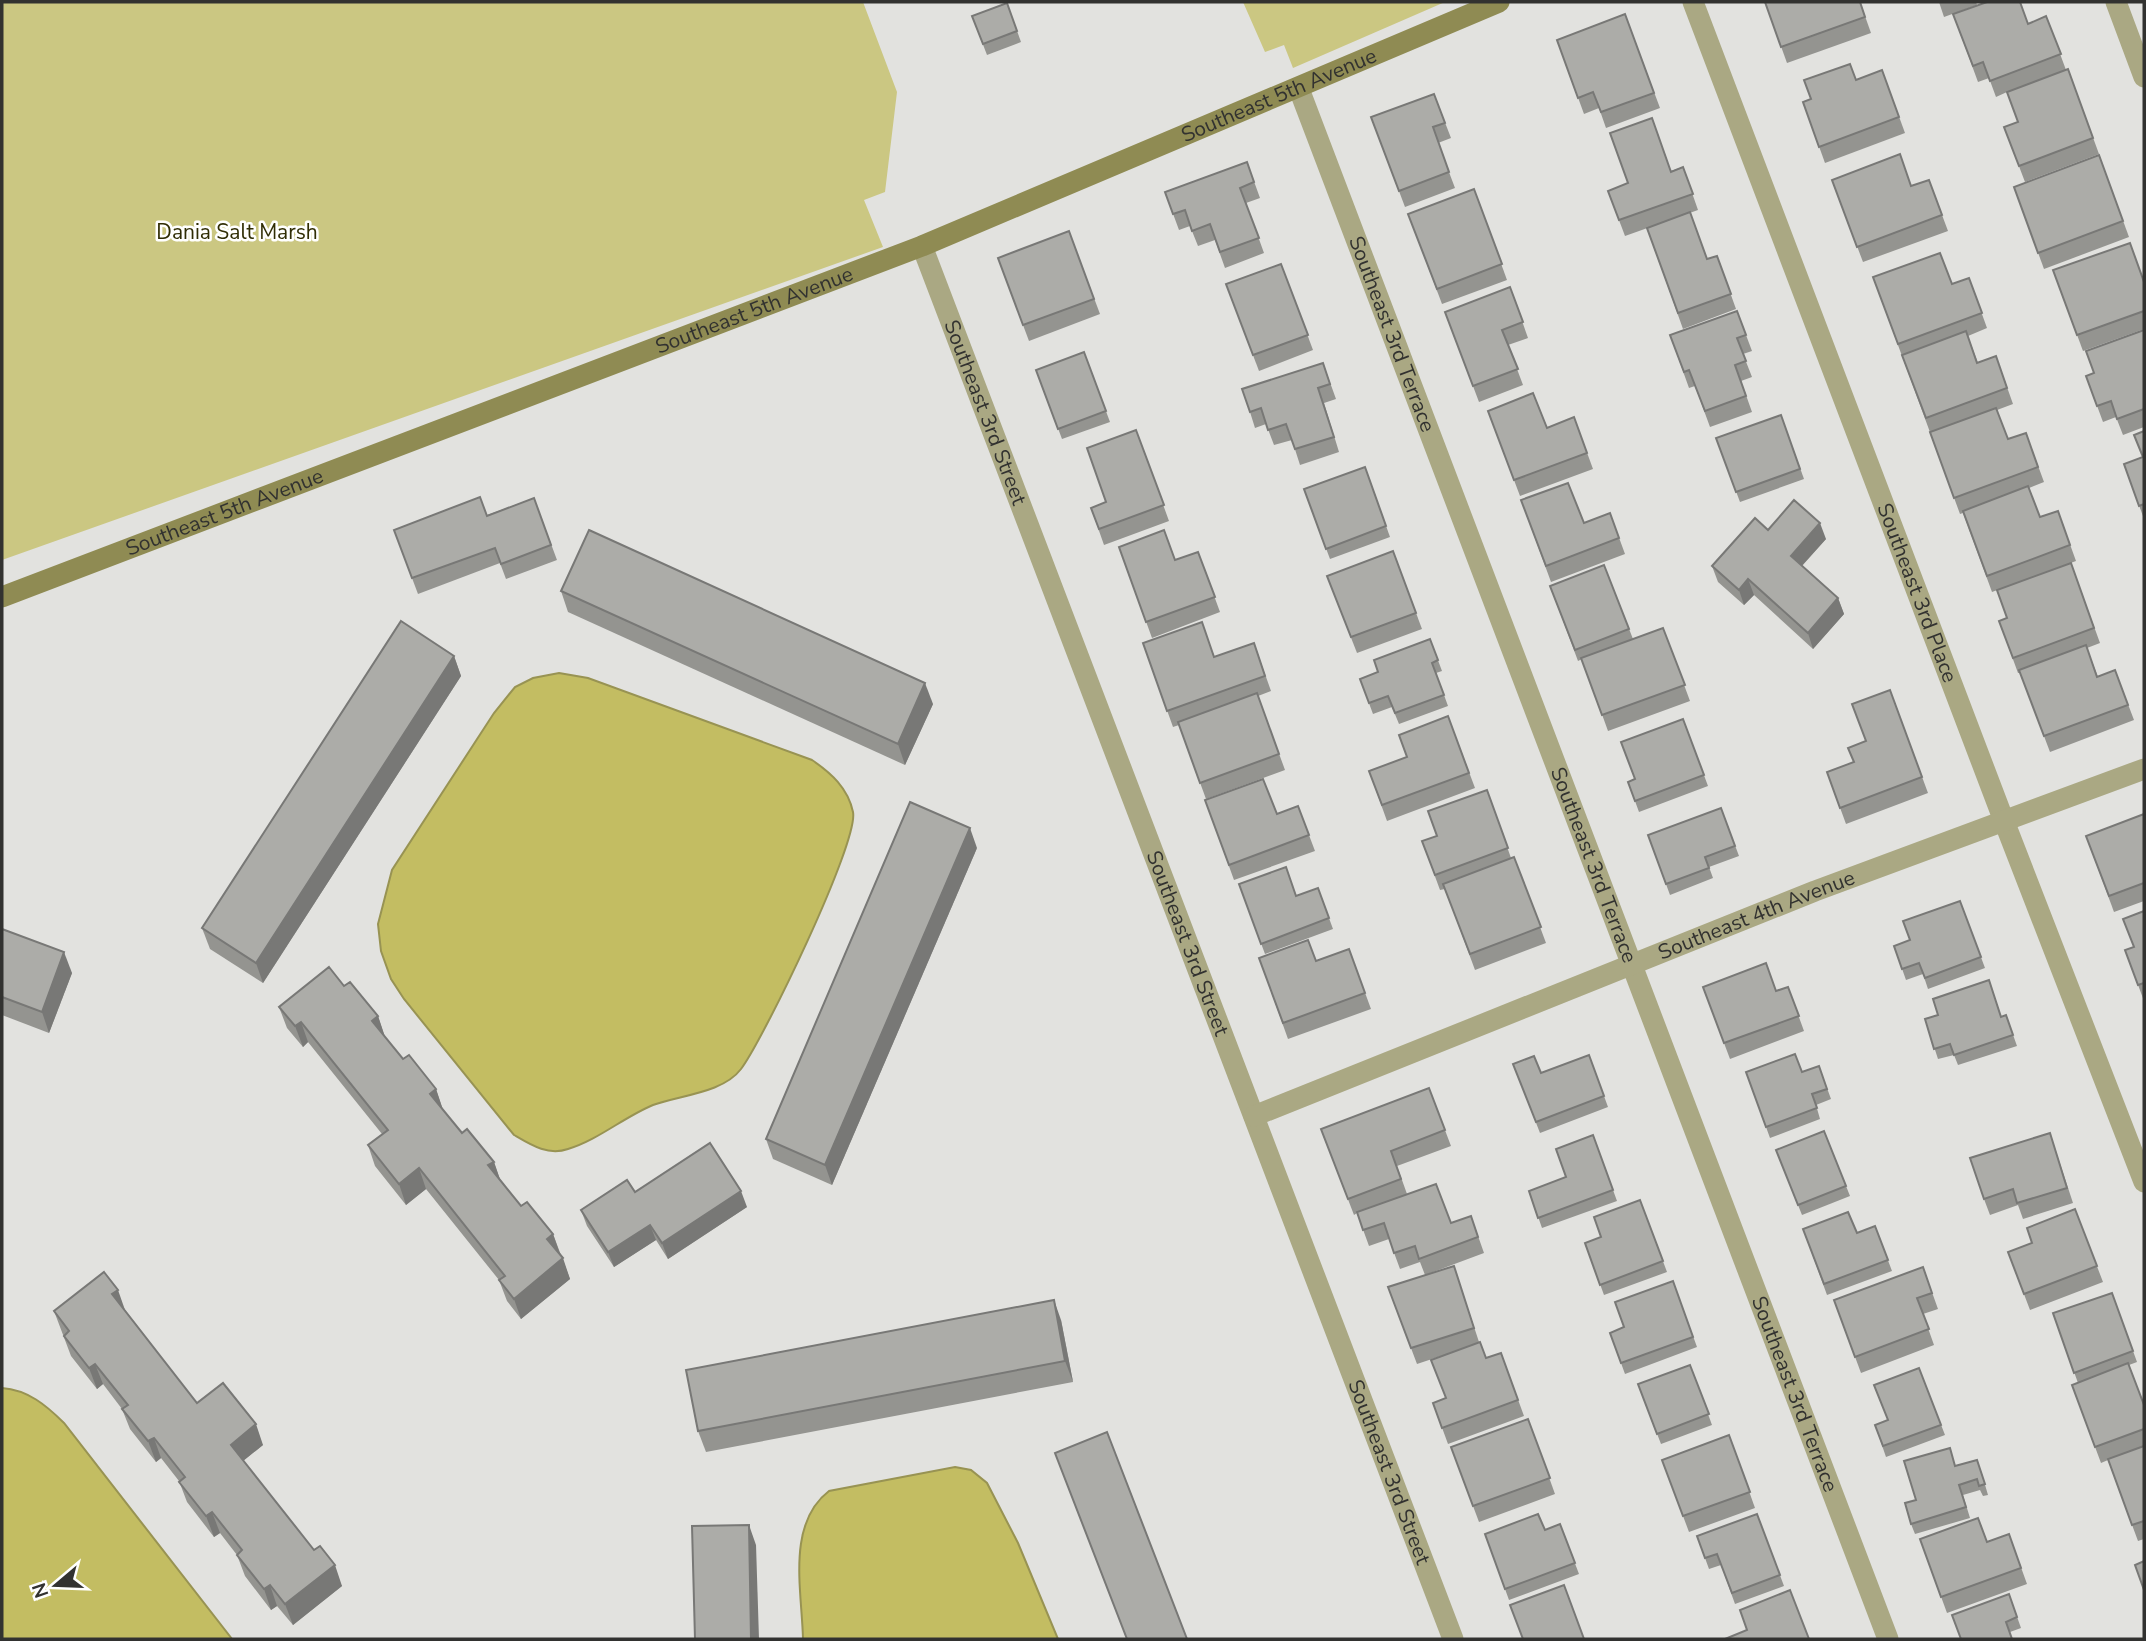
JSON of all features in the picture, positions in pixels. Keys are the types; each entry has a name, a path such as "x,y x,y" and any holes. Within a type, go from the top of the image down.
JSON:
{"street":[{"name":"Southeast 5th Avenue","path":"2,597 182,531 922,246 1300,89 1499,2"},
{"name":"Southeast 3rd Place","path":"1693,2 2144,1182"},
{"path":"2116,2 2144,77"},
{"name":"Southeast 3rd Terrace","path":"1300,89 1888,1639"},
{"name":"Southeast 3rd Street","path":"922,246 1453,1639"},
{"name":"Southeast 4th Avenue","path":"1254,1116 1631,964 2144,769"}],"green space":[{"name":"Dania Salt Marsh","path":"2,2 863,2 897,92 885,192 864,200 883,247 2,560"},
{"path":"1243,2 1445,2 1293,68 1284,45 1265,52"}],"shaded area":[{"path":"559,673 588,678 812,760 838,782 851,803 853,812 851,830 841,861 808,941 769,1021 741,1069 733,1077 712,1088 653,1105 590,1140 568,1149 554,1151 540,1148 514,1135 404,999 391,979 381,951 378,924 392,870 494,713 515,687 533,678"},
{"path":"2,1388 20,1392 36,1400 64,1423 232,1639 2,1639"},
{"path":"955,1467 971,1470 987,1483 1018,1543 1058,1639 803,1639 800,1559 807,1521 815,1505 829,1491"}],"building":[{"path":"1765,2 1860,2 1865,17 1781,47"},
{"path":"1987,2 2020,2 2028,24 2046,16 2061,54 1990,81 1983,62 1973,66 1953,14"},
{"path":"1007,3 1017,31 983,44 972,16"},
{"path":"1625,14 1654,93 1601,112 1593,92 1578,98 1557,40"},
{"path":"1850,64 1856,80 1882,70 1899,117 1819,147 1803,102 1811,99 1804,80"},
{"path":"2068,69 2093,138 2019,166 2004,127 2018,122 2007,92"},
{"path":"1434,94 1445,123 1433,127 1449,172 1399,191 1371,117"},
{"path":"1652,118 1671,172 1683,167 1693,194 1619,220 1608,191 1628,183 1610,133"},
{"path":"1900,154 1911,186 1929,180 1942,215 1857,247 1832,180"},
{"path":"2099,155 2123,221 2038,253 2014,187"},
{"path":"1247,162 1254,182 1240,188 1259,238 1220,252 1210,224 1192,231 1185,210 1173,214 1165,192"},
{"path":"1474,189 1502,264 1437,289 1408,214"},
{"path":"1690,212 1707,259 1717,256 1731,294 1678,313 1647,228"},
{"path":"1069,231 1094,299 1023,325 998,258"},
{"path":"2130,243 2144,282 2144,311 2077,335 2053,270"},
{"path":"1940,253 1952,284 1969,278 1982,313 1898,344 1873,277"},
{"path":"1281,264 1308,335 1253,355 1226,284"},
{"path":"1510,287 1523,322 1502,330 1518,369 1473,386 1445,312"},
{"path":"1737,311 1746,335 1737,338 1746,361 1735,365 1746,396 1705,411 1689,370 1684,372 1670,335"},
{"path":"2144,330 2144,409 2117,419 2111,401 2097,406 2086,376 2094,373 2086,351"},
{"path":"1966,331 1977,363 1996,356 2007,388 1926,418 1902,355"},
{"path":"1084,352 1106,411 1058,429 1036,370"},
{"path":"1323,363 1330,384 1318,388 1334,437 1295,449 1286,424 1268,430 1261,408 1250,412 1242,389"},
{"path":"1533,393 1547,428 1574,417 1587,453 1514,480 1488,411"},
{"path":"1996,408 2008,439 2026,433 2038,467 1954,498 1930,432"},
{"path":"1781,415 1800,469 1736,492 1716,438"},
{"path":"1136,430 1164,505 1099,529 1091,508 1106,502 1087,448"},
{"path":"2144,431 2144,504 2139,506 2124,464 2143,457 2134,435"},
{"path":"1365,467 1386,526 1326,549 1304,489"},
{"path":"1568,483 1584,523 1610,513 1619,538 1546,566 1521,500"},
{"path":"2028,486 2040,517 2058,511 2070,545 1987,576 1963,511"},
{"path":"480,497 487,516 534,498 551,545 501,564 495,548 412,578 394,530"},
{"path":"1794,500 1820,523 1791,556 1838,598 1808,633 1748,579 1739,590 1712,566 1755,518 1768,530"},
{"path":"589,530 925,683 898,744 561,591"},
{"path":"1164,530 1175,560 1198,552 1215,597 1146,622 1119,547"},
{"path":"1393,551 1416,613 1351,637 1327,576"},
{"path":"2071,563 2094,628 2013,658 1999,621 2007,618 1997,590"},
{"path":"1604,565 1629,629 1575,650 1550,586"},
{"path":"401,621 454,656 256,963 202,928"},
{"path":"1202,622 1214,657 1254,643 1265,676 1167,711 1143,643"},
{"path":"1663,628 1685,685 1602,715 1581,658"},
{"path":"1430,639 1438,660 1432,663 1444,695 1395,713 1388,696 1369,703 1360,679 1378,672 1374,660"},
{"path":"2086,645 2097,677 2115,670 2128,705 2044,736 2019,670"},
{"path":"1890,690 1922,777 1840,808 1827,772 1854,762 1848,748 1866,741 1852,704"},
{"path":"1257,693 1279,754 1200,783 1178,722"},
{"path":"1448,716 1469,773 1382,805 1369,771 1407,757 1399,735"},
{"path":"1683,719 1704,775 1635,801 1628,782 1635,779 1621,742"},
{"path":"1263,779 1277,814 1298,806 1309,835 1229,865 1205,800"},
{"path":"1487,790 1508,848 1435,875 1422,841 1437,836 1428,811"},
{"path":"910,802 970,828 825,1165 766,1139"},
{"path":"1721,808 1735,846 1705,857 1709,868 1666,884 1648,835"},
{"path":"2144,814 2144,883 2109,896 2086,836"},
{"path":"1514,857 1541,927 1470,954 1443,884"},
{"path":"1286,867 1296,896 1318,888 1329,918 1261,944 1239,884"},
{"path":"1960,901 1981,957 1925,978 1919,963 1902,969 1894,946 1910,940 1903,921"},
{"path":"2144,911 2144,983 2138,985 2125,950 2134,947 2123,919"},
{"path":"2,929 64,952 42,1012 2,997"},
{"path":"1308,940 1316,961 1349,949 1365,993 1283,1023 1259,958"},
{"path":"1766,963 1776,991 1788,987 1799,1016 1724,1043 1703,987"},
{"path":"329,967 344,986 350,982 378,1016 372,1021 403,1059 409,1055 436,1089 430,1094 462,1133 467,1129 494,1162 488,1165 521,1206 527,1202 553,1234 547,1239 563,1258 514,1299 499,1280 505,1276 419,1168 399,1184 368,1145 388,1130 301,1022 295,1026 279,1007"},
{"path":"1989,980 2001,1017 2006,1015 2013,1035 1954,1055 1950,1044 1934,1049 1925,1019 1938,1015 1933,999"},
{"path":"1795,1054 1802,1072 1819,1066 1827,1089 1812,1094 1817,1108 1766,1127 1746,1072"},
{"path":"1589,1055 1604,1096 1536,1122 1513,1064 1534,1056 1541,1073"},
{"path":"1429,1088 1445,1130 1391,1151 1401,1179 1348,1199 1321,1129"},
{"path":"1824,1131 1846,1186 1798,1205 1776,1150"},
{"path":"2050,1133 2067,1188 2017,1203 2013,1189 1984,1199 1970,1158"},
{"path":"1593,1135 1613,1190 1538,1218 1529,1191 1566,1177 1556,1149"},
{"path":"710,1143 741,1191 662,1243 650,1225 608,1252 581,1210 627,1180 635,1192"},
{"path":"1436,1184 1451,1223 1471,1216 1478,1237 1419,1259 1415,1246 1394,1253 1384,1223 1363,1230 1357,1212"},
{"path":"1640,1200 1663,1261 1600,1285 1585,1243 1601,1237 1594,1217"},
{"path":"2075,1209 2097,1266 2024,1294 2008,1252 2032,1243 2027,1228"},
{"path":"1848,1212 1857,1233 1875,1226 1888,1260 1824,1284 1803,1229"},
{"path":"1454,1266 1474,1328 1411,1348 1388,1287"},
{"path":"1923,1267 1932,1293 1917,1298 1929,1329 1855,1357 1834,1300"},
{"path":"104,1272 118,1290 112,1294 197,1403 223,1383 256,1424 231,1445 314,1550 320,1546 335,1565 285,1604 270,1585 264,1589 237,1555 242,1550 212,1512 206,1516 179,1482 185,1477 154,1438 148,1441 122,1409 128,1405 95,1364 89,1368 64,1336 69,1331 54,1311"},
{"path":"1673,1281 1693,1337 1621,1363 1610,1333 1624,1327 1615,1302"},
{"path":"2112,1293 2133,1351 2074,1373 2053,1313"},
{"path":"1054,1300 1065,1361 698,1431 686,1370"},
{"path":"1480,1342 1486,1358 1501,1353 1518,1400 1442,1428 1433,1403 1446,1398 1431,1360"},
{"path":"2128,1363 2144,1405 2144,1429 2095,1447 2072,1385"},
{"path":"1690,1365 1709,1414 1657,1434 1638,1384"},
{"path":"1919,1368 1941,1425 1883,1446 1875,1425 1888,1420 1874,1385"},
{"path":"1528,1419 1550,1478 1473,1506 1451,1447"},
{"path":"1107,1432 1187,1639 1127,1639 1055,1453"},
{"path":"1729,1435 1750,1492 1683,1516 1662,1460"},
{"path":"2144,1446 2144,1521 2132,1525 2108,1459"},
{"path":"1950,1448 1955,1466 1977,1460 1985,1484 1979,1486 1977,1479 1959,1485 1966,1507 1911,1524 1905,1503 1916,1500 1904,1461"},
{"path":"1538,1514 1545,1530 1560,1524 1575,1563 1505,1589 1485,1534"},
{"path":"1757,1514 1780,1575 1732,1593 1717,1554 1705,1558 1697,1536"},
{"path":"1978,1518 1987,1542 2009,1534 2021,1568 1941,1597 1920,1539"},
{"path":"749,1525 751,1639 695,1639 692,1526"},
{"path":"2144,1561 2144,1590 2135,1565"},
{"path":"1564,1585 1584,1639 1523,1639 1510,1605"},
{"path":"1790,1590 1809,1639 1725,1639 1747,1630 1740,1610"},
{"path":"2009,1594 2017,1617 2006,1622 2012,1639 1961,1639 1952,1615"}]}
